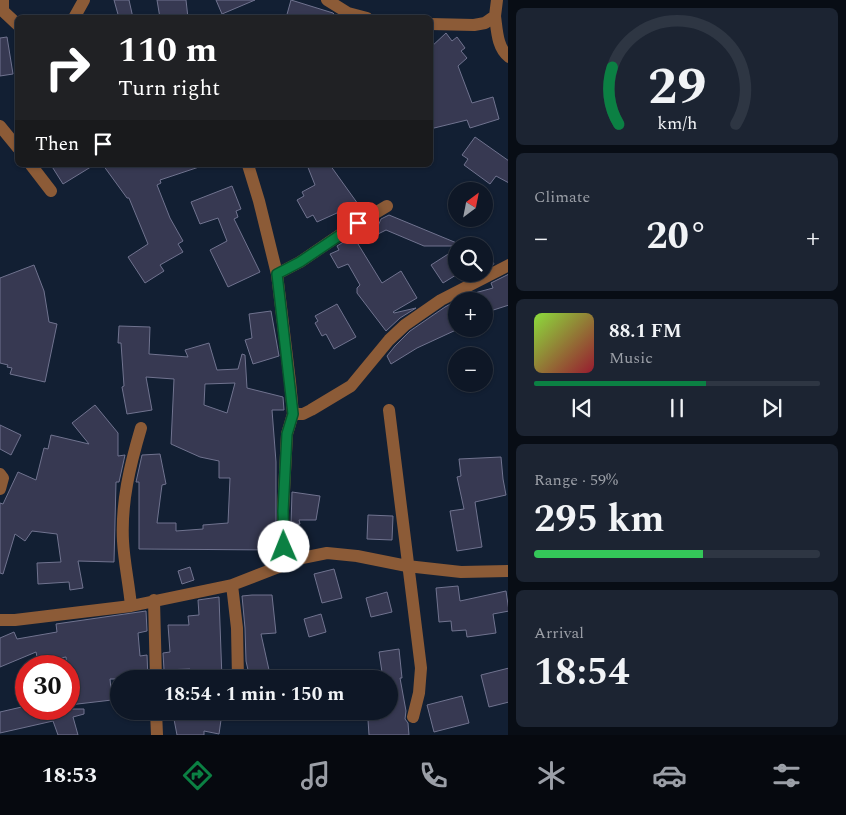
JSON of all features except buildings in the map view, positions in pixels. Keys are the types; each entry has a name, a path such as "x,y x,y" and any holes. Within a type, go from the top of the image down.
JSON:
{"street":[{"path":"76,15 84,0"},
{"path":"327,0 348,13 356,15"},
{"path":"497,0 495,16 500,43 504,54 508,58"},
{"path":"2,8 15,23"},
{"path":"433,24 474,25 485,23 495,16"},
{"path":"0,126 15,144"},
{"path":"33,167 51,191"},
{"path":"249,167 277,274 293,414 287,434 283,511 284,566"},
{"path":"277,274 300,262 347,230 388,206"},
{"path":"293,414 303,414 351,386 389,340 405,325 433,305 508,265"},
{"path":"389,410 421,668 420,693 413,718"},
{"path":"131,606 123,543 123,512 124,496 141,428"},
{"path":"0,474 3,478 0,489"},
{"path":"0,620 15,620 131,606 232,586 311,555 327,553 357,556 407,566 461,572 508,571"},
{"path":"232,586 238,628 238,670"},
{"path":"154,600 156,670"},
{"path":"156,720 157,735"}],"route":[{"path":"284,547 283,511 287,434 293,414 277,274 288,270 358,223"}]}
